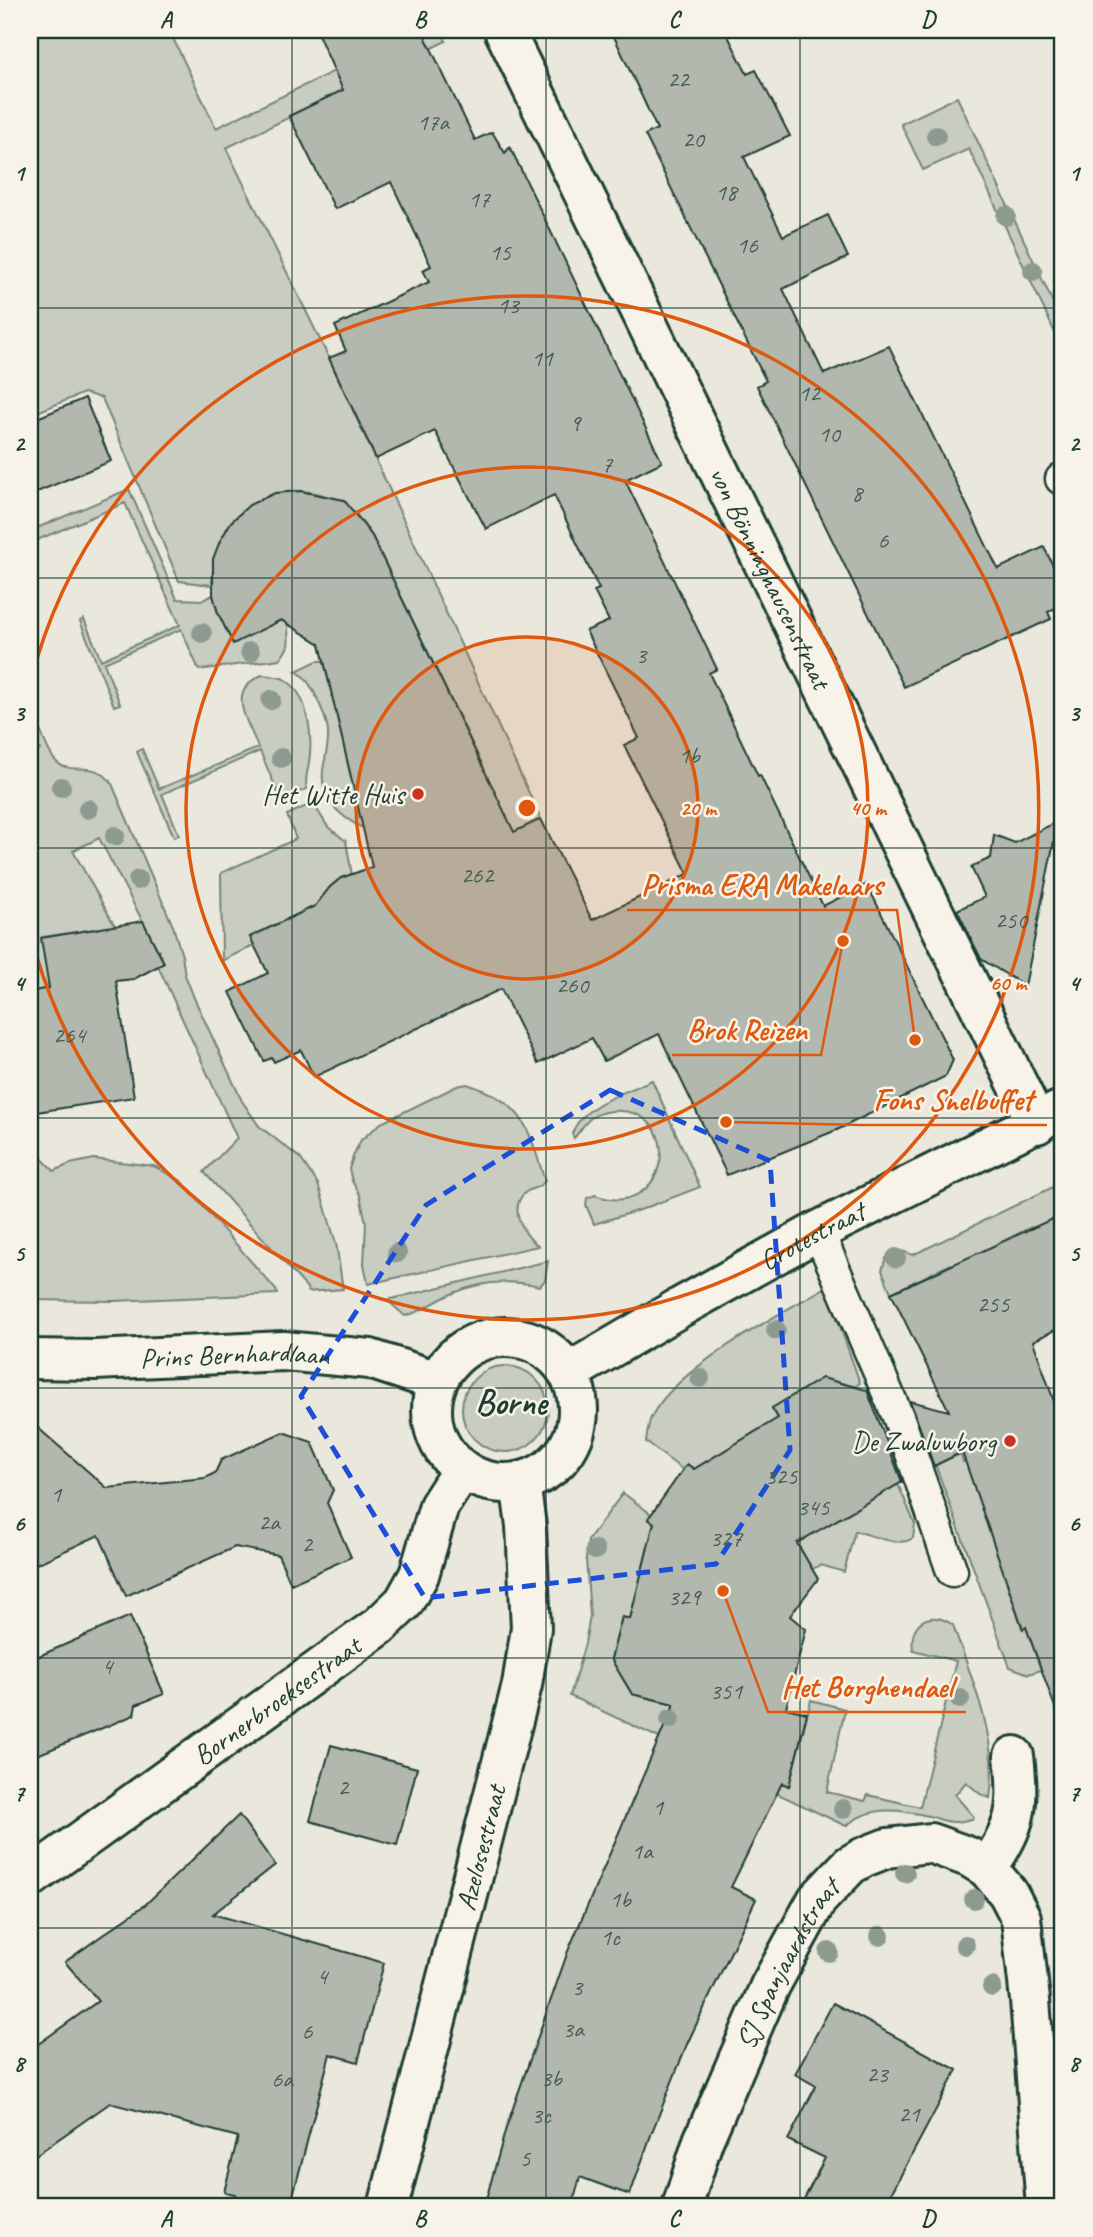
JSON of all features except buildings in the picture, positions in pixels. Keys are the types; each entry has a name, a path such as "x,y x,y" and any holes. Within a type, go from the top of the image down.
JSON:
{"street":[{"name":"von Bönninghausenstraat","path":"504,30 1050,1116"},
{"name":"Grotestraat","path":"568,1373 818,1231 1050,1116"},
{"path":"514,1338 540,1345 551,1353 568,1373 575,1388 578,1410 575,1433 569,1447 548,1470 520,1482 490,1482 461,1470 441,1448 435,1434 431,1407 437,1381 444,1369 463,1350 487,1339 514,1338"},
{"name":"Prins Bernhardlaan","path":"30,1359 95,1360 284,1351 370,1359 437,1381"},
{"name":"Bornerbroeksestraat","path":"30,1878 379,1626 404,1602 419,1575 439,1506 461,1470"},
{"name":"Azelosestraat","path":"388,2207 523,1685 531,1628 526,1526 520,1482"},
{"path":"987,1868 1013,1827 1017,1806 1014,1756"},
{"name":"SJ Spanjaardstraat","path":"682,2207 703,2141 765,1998 817,1900 850,1865 864,1857 887,1848 930,1843 969,1857 987,1868 1008,1893 1021,1918 1046,2207"}],"lane":[{"path":"818,1231 911,1449 952,1571"}],"highlighted area":[{"path":"610,1090 770,1161 790,1450 716,1564 425,1598 301,1396 426,1205"}],"shaded area":[{"path":"30,30 169,30 216,128 419,30 441,30 446,41 226,148 329,358 541,819 503,838 484,768 372,536 352,510 328,497 303,491 280,493 258,501 239,515 225,535 215,558 212,585 179,581 102,398 84,393 30,415"},
{"path":"957,97 1063,324 1063,350 969,149 923,170 901,124"},
{"path":"129,489 177,599 203,600 213,595 218,613 233,643 281,620 288,625 289,639 280,659 199,670 181,629 104,663 120,704 114,706 80,621 84,619 101,660 180,625 125,503 30,543 30,531"},
{"path":"317,661 324,661 363,828 339,812 324,789 323,770 328,737 326,722 312,689 296,671"},
{"path":"262,675 284,679 299,694 304,705 310,740 307,789 281,800 260,751 162,794 179,835 174,837 137,752 142,749 159,789 258,748 245,718 242,698 244,690"},
{"path":"30,703 50,754 60,765 97,771 112,784 173,926 185,975 195,1000 242,1101 259,1126 300,1158 318,1184 336,1243 343,1289 308,1292 204,1172 237,1138 158,966 164,962 99,838 73,851 115,926 42,937 49,988 30,992 30,755 40,750 30,727"},
{"path":"313,803 328,827 346,841 352,875 341,878 330,887 319,904 250,937 254,945 222,961 221,873 296,839 287,815"},
{"path":"652,1080 700,1187 594,1224 586,1205 587,1198 595,1195 619,1199 638,1194 651,1182 659,1165 660,1147 655,1130 642,1117 622,1111 598,1114 588,1120 574,1138 572,1134 577,1124 595,1107"},
{"path":"467,1084 486,1091 513,1109 528,1132 545,1181 520,1198 518,1213 523,1228 538,1246 368,1284 364,1264 366,1223 360,1195 349,1169 354,1154 361,1140 381,1123 457,1086"},
{"path":"30,1146 54,1171 70,1164 94,1159 154,1166 180,1180 277,1294 114,1301 30,1300"},
{"path":"1061,1183 1063,1214 891,1293 882,1270 886,1258 902,1251 913,1255"},
{"path":"548,1261 545,1280 540,1286 516,1282 483,1284 460,1290 405,1316 387,1300"},
{"path":"826,1287 860,1383 855,1387 822,1378 772,1408 778,1418 694,1469 683,1470 646,1442 650,1420 662,1401 680,1382 728,1345"},
{"path":"505,1366 521,1370 535,1379 544,1393 548,1409 544,1425 535,1439 521,1448 505,1452 489,1448 475,1439 466,1425 462,1409 466,1393 475,1379 489,1370"},
{"path":"961,1454 963,1462 967,1461 1010,1582 1007,1584 1022,1628 1026,1627 1041,1670 1029,1674 1010,1667 935,1464"},
{"path":"898,1484 915,1524 913,1538 900,1542 855,1531 844,1572 821,1565 812,1569 797,1543"},
{"path":"623,1493 651,1514 648,1518 654,1523 630,1619 622,1617 611,1658 632,1694 724,1717 715,1753 789,1786 811,1700 845,1709 827,1792 865,1801 868,1795 920,1807 956,1661 913,1650 914,1632 918,1625 929,1618 945,1620 953,1625 968,1667 982,1710 991,1754 990,1798 980,1794 966,1782 955,1795 974,1817 953,1822 886,1810 855,1819 846,1826 570,1696 590,1616 586,1559 588,1540"}],"place":[{"name":"Het Witte Huis","path":"418,794"},
{"name":"Brok Reizen","path":"843,941"},
{"name":"Prisma ERA Makelaars","path":"915,1040"},
{"name":"Fons Snelbuffet","path":"726,1122"},
{"name":"De Zwaluwborg","path":"1010,1441"},
{"name":"Het Borghendael","path":"723,1591"}],"district":[{"name":"Borne","path":"511,1402"}]}
